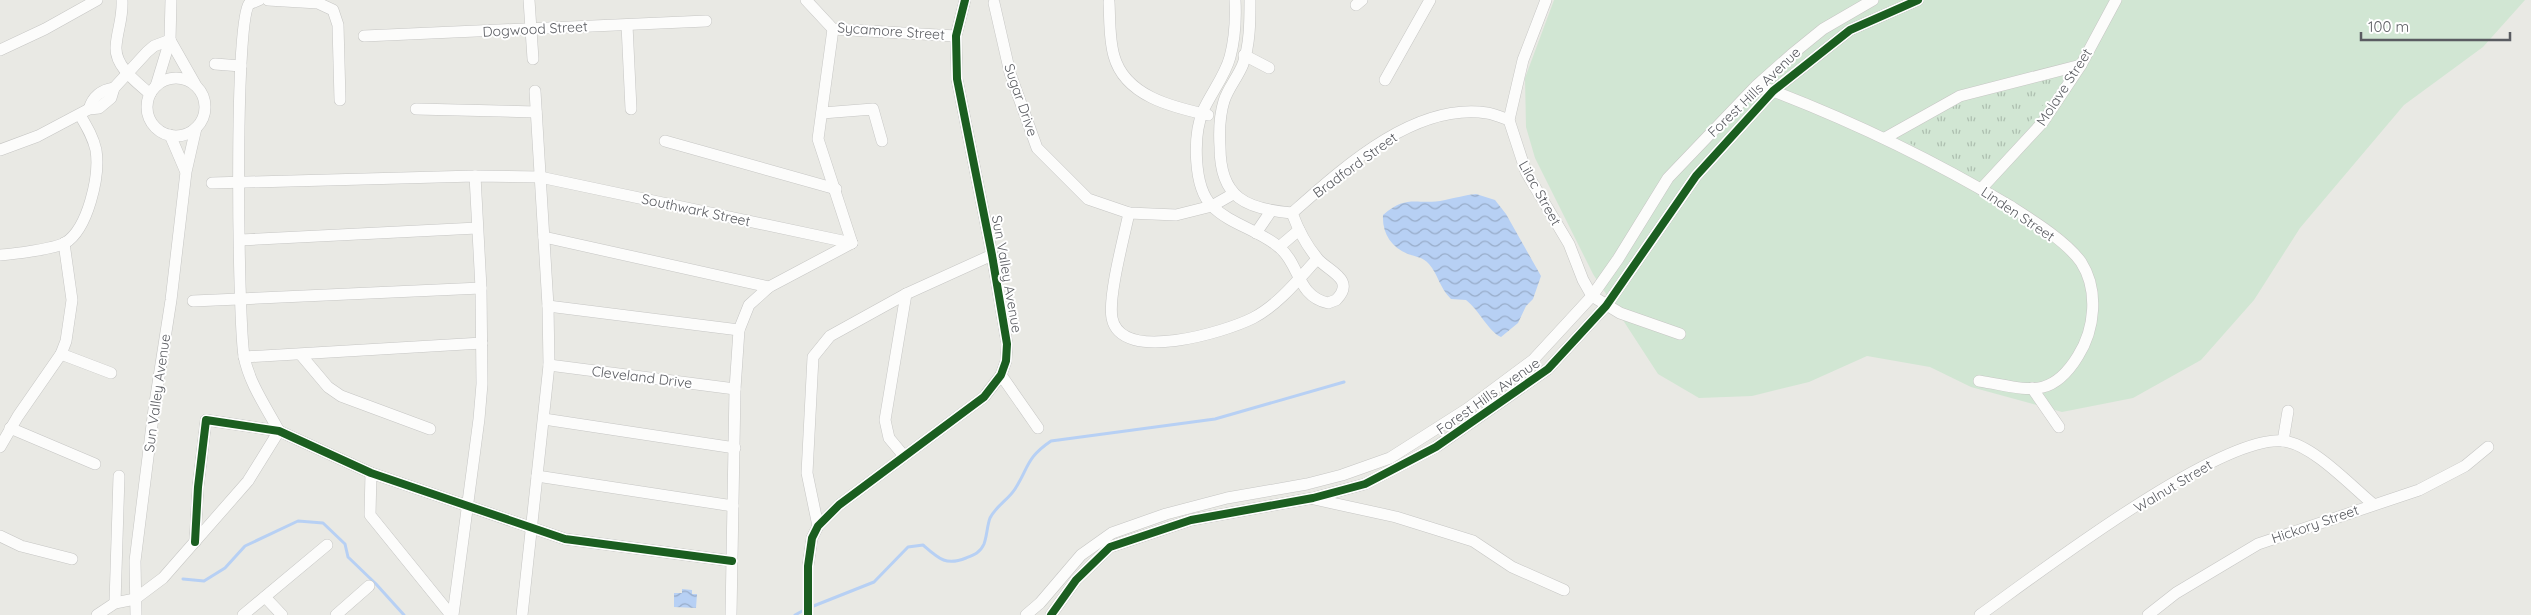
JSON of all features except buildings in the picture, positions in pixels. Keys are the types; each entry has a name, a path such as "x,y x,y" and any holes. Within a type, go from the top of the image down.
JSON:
{"street":[{"path":"0,50 45,29 97,0"},
{"path":"122,0 122,16 116,48 120,64 127,73 153,90"},
{"path":"153,90 171,78 188,80 201,91 205,107 201,122 196,128 183,134 170,135 155,126 150,119 147,103 170,40 171,0"},
{"path":"259,0 249,4 245,9 241,66 239,182 240,299 244,357 255,389 279,431"},
{"path":"268,0 318,3 333,10 338,25 340,100"},
{"path":"529,0 533,59"},
{"name":"Sycamore Street","path":"806,0 833,29 956,36"},
{"name":"Sun Valley Avenue","path":"808,615 810,551 818,526 839,505 984,397 1001,375 1006,361 1007,344 992,255 957,79 956,36 965,0"},
{"path":"1235,0 1236,22 1230,58 1202,113 1197,148 1197,173 1203,194 1212,206 1233,221 1279,247 1292,262 1298,280 1310,295 1328,303 1340,296 1343,288 1342,281 1337,273 1317,259 1298,230 1292,213 1271,211 1253,206 1233,194 1226,186 1220,163 1219,117 1224,100 1243,64 1250,28 1250,0"},
{"path":"1385,80 1430,0"},
{"path":"1508,120 1523,60 1546,0"},
{"name":"Forest Hills Avenue","path":"1026,615 1040,603 1081,555 1112,533 1166,514 1227,498 1307,484 1342,475 1390,458 1467,408 1534,360 1592,296 1618,259 1668,178 1757,85 1823,29 1872,0"},
{"name":"Forest Hills Avenue","path":"1055,614 1076,580 1110,547 1191,520 1313,498 1365,484 1436,447 1548,369 1606,306 1696,176 1773,91 1850,30 1918,0"},
{"name":"Molave Street","path":"1981,189 2043,122 2081,65 2116,0"},
{"path":"1109,2 1114,58 1122,73 1136,89 1152,98 1219,117"},
{"name":"Sugar Drive","path":"994,3 1010,73 1037,148 1088,199 1129,213 1176,215 1212,206 1233,194"},
{"name":"Dogwood Street","path":"364,36 706,21"},
{"path":"627,24 632,109"},
{"path":"731,615 735,389 739,330 749,305 769,287 852,243 836,189 818,139 833,29"},
{"path":"0,150 38,136 85,112 92,100 103,90 114,88 154,46 170,40"},
{"path":"170,40 195,85"},
{"path":"1244,54 1269,68"},
{"path":"215,64 241,66"},
{"path":"1886,138 1960,96 2081,65"},
{"name":"Linden Street","path":"1757,85 1886,138 1981,189 2046,230 2081,262 2089,281 2094,315 2083,349 2068,372 2053,385 2032,388 1979,381"},
{"path":"522,615 549,365 548,306 535,91"},
{"path":"416,109 536,112"},
{"path":"822,113 873,109 882,141"},
{"path":"0,255 64,243 80,225 90,205 96,171 96,151 85,112"},
{"name":"Bradford Street","path":"1292,213 1335,176 1379,144 1406,129 1433,118 1462,113 1486,113 1508,120"},
{"name":"Lilac Street","path":"1508,120 1526,172 1568,244 1592,296"},
{"name":"Sun Valley Avenue","path":"136,615 136,560 154,409 171,300 186,172 196,128"},
{"path":"170,135 186,172"},
{"path":"665,141 836,189"},
{"path":"452,615 479,419 482,343 481,288 474,176"},
{"name":"Southwark Street","path":"212,183 474,176 540,177 852,243"},
{"path":"1256,233 1271,211"},
{"path":"1129,213 1111,299 1112,318 1119,333 1132,339 1150,343 1190,338 1253,318 1286,293 1317,259"},
{"path":"240,240 477,228"},
{"path":"1279,247 1298,230"},
{"path":"544,237 769,287"},
{"path":"0,447 10,428 61,354 68,333 72,300 64,243"},
{"path":"818,526 807,473 813,357 830,336 906,294 992,255"},
{"path":"193,301 481,288"},
{"path":"904,456 890,438 884,420 906,294"},
{"path":"1592,296 1620,314 1680,334"},
{"path":"548,306 739,330"},
{"path":"244,357 482,343"},
{"path":"61,354 111,373"},
{"path":"301,355 328,387 341,396 430,428"},
{"name":"Cleveland Drive","path":"549,365 735,389"},
{"path":"1001,375 1038,428"},
{"path":"2032,388 2059,427"},
{"path":"2282,441 2288,411"},
{"path":"544,419 735,448"},
{"path":"195,542 198,487 206,420 279,431 371,473 566,539 732,561"},
{"path":"10,428 95,464"},
{"path":"97,615 115,603 136,599 164,578 248,481 279,431"},
{"name":"Walnut Street","path":"1980,615 2055,561 2201,466 2261,442 2282,441 2296,444 2312,453 2373,504"},
{"name":"Hickory Street","path":"2148,615 2176,592 2258,544 2419,490 2446,478 2465,466 2488,447"},
{"path":"371,473 370,515 452,615"},
{"path":"115,603 119,476"},
{"path":"537,476 733,506"},
{"path":"1307,484 1313,498 1396,517 1473,541 1512,567 1564,590"},
{"path":"0,536 21,546 72,559"},
{"path":"243,615 327,545"},
{"path":"336,615 370,586"},
{"path":"265,597 282,615"},
{"path":"1040,603 1055,614"}],"green space":[{"path":"1554,0 2525,0 2483,47 2404,105 2300,228 2254,300 2201,360 2133,398 2062,412 1971,387 1930,367 1867,356 1809,382 1752,396 1699,398 1658,374 1593,274 1535,158 1526,127 1525,78"},
{"path":"2069,73 1981,181 1898,137 1961,102"}],"water":[{"path":"1476,194 1495,200 1506,214 1541,276 1533,299 1526,306 1518,323 1501,337 1492,330 1466,300 1451,299 1429,264 1402,251 1392,243 1384,228 1383,215 1399,204 1445,200"},
{"path":"682,589 692,590 692,594 697,594 696,608 674,607 674,593 682,593"}],"waterway":[{"path":"811,607 874,582 908,547 923,545 938,557 948,561 972,556 981,550 986,538 990,518 1015,489 1032,458 1051,441 1215,419 1344,382"},
{"path":"183,579 204,581 225,568 245,546 298,521 323,523 345,544 348,557 404,615"},
{"path":"795,615 806,609"}],"cycle path":[{"path":"808,615 808,566 812,538 818,526 839,505 984,397 1001,375 1006,361 1007,344 992,255 957,79 956,36 965,0"},
{"path":"1051,615 1076,580 1110,547 1191,520 1313,498 1365,484 1436,447 1548,369 1606,306 1696,176 1773,91 1850,30 1918,0"},
{"path":"195,542 198,487 206,420 279,431 371,473 565,539 732,561"}]}
